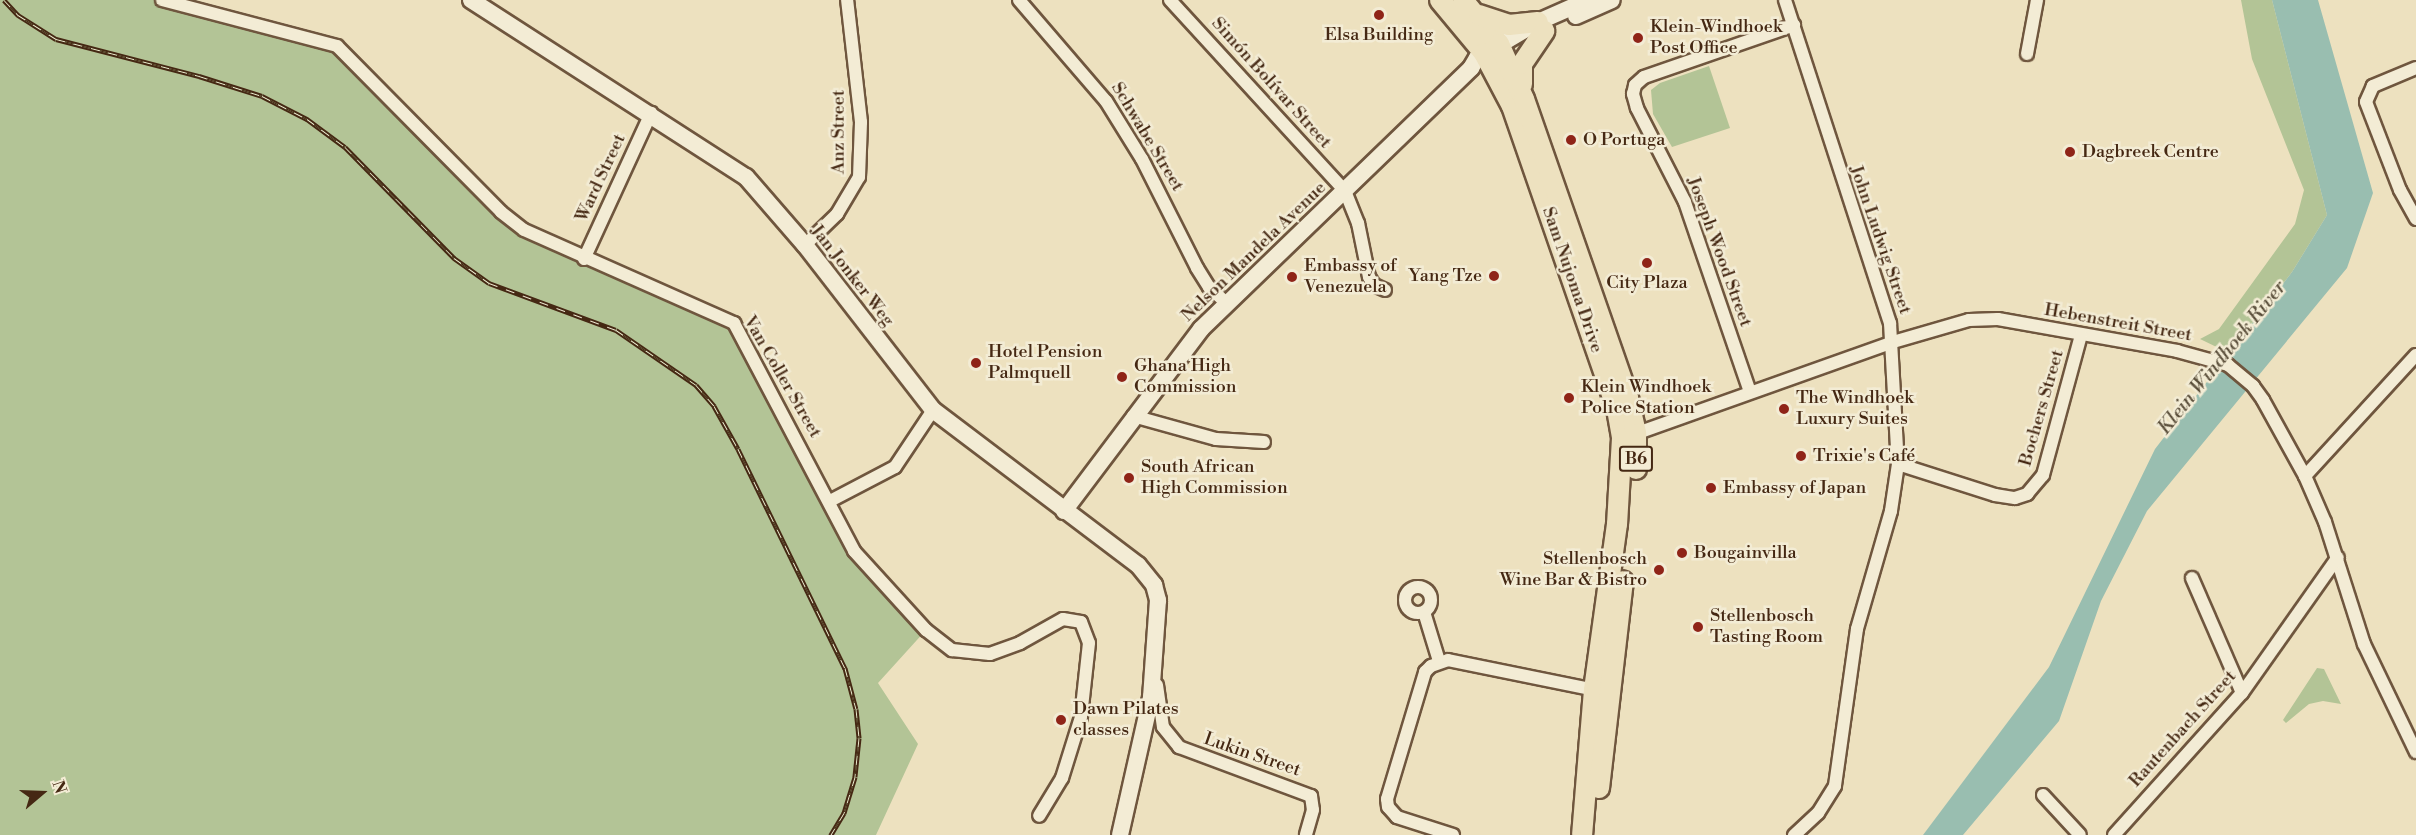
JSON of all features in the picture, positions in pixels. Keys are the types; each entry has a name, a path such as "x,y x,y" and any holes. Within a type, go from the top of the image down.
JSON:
{"highway":[{"name":"Sam Nujoma Drive","path":"1440,0 1495,53 1613,399 1629,436"},
{"name":"Sam Nujoma Drive","path":"1469,7 1524,99 1614,355 1636,474 1582,835"},
{"path":"1469,7 1509,26 1541,27 1522,64 1524,99"},
{"name":"Sam Nujoma Drive","path":"1593,835 1602,692"}],"main road":[{"name":"Jan Jonker Weg","path":"471,0 582,74 651,113 746,177 805,245 933,410 1149,577 1157,593 1150,698"},
{"name":"Nelson Mandela Avenue","path":"1064,511 1133,416 1226,303 1471,68 1588,0"},
{"name":"Nelson Mandela Avenue","path":"1541,27 1612,0"},
{"name":"Jan Jonker Weg","path":"1120,835 1150,698 1156,681 1156,617"}],"street":[{"name":"Van Coller Street","path":"162,0 337,46 501,212 524,230 584,259 734,323 830,501 854,551 926,630 952,650 990,654 1020,643 1063,619 1081,622 1089,644 1081,717 1062,778 1039,816"},
{"name":"Anz Street","path":"805,245 837,214 859,177 861,122 847,0"},
{"name":"Schwabe Street","path":"1019,0 1106,101 1142,159 1197,268 1209,287 1226,303"},
{"name":"Simón Bolívar Street","path":"1170,0 1345,191"},
{"name":"John Ludwig Street","path":"1785,0 1893,342 1889,368 1898,464 1892,511 1857,629 1834,786 1818,813 1794,835"},
{"path":"2027,54 2037,0"},
{"name":"Joseph Wood Street","path":"1750,392 1685,202 1637,108 1633,94 1635,85 1644,77 1794,25"},
{"path":"2416,68 2373,86 2366,102 2400,190 2416,219"},
{"name":"Ward Street","path":"584,259 651,113"},
{"path":"1345,191 1358,223 1369,277 1374,285 1385,290"},
{"name":"Hebenstreit Street","path":"1629,436 1893,342 1969,320 1998,319 2177,351 2228,365 2253,386 2263,400 2305,476 2338,557 2364,644 2416,752"},
{"name":"Bochers Street","path":"1898,464 1995,495 2015,498 2027,494 2043,475 2081,335"},
{"path":"2305,476 2416,356"},
{"path":"830,501 895,467 933,410"},
{"path":"1133,416 1216,439 1264,442"},
{"name":"Rautenbach Street","path":"2114,835 2242,693 2338,557"},
{"path":"2192,578 2242,693"},
{"path":"1424,612 1439,661"},
{"path":"1453,835 1397,817 1388,807 1388,798 1425,672 1439,661 1602,692"},
{"name":"Lukin Street","path":"1156,681 1163,727 1170,740 1185,751 1305,791 1314,804 1306,835"},
{"path":"2043,795 2080,835"}],"shaded area":[{"path":"0,0 162,0 326,43 524,230 725,317 854,551 926,630 878,683 918,744 876,835 0,835"},
{"path":"2241,0 2272,0 2327,215 2292,272 2229,353 2200,339 2219,329 2295,224 2304,190 2252,59"},
{"path":"2272,0 2318,0 2373,193 2347,268 2147,511 2101,601 2059,721 1963,835 1923,835 2049,667 2155,449 2292,272 2327,215"},
{"path":"1709,66 1730,128 1672,147 1653,114 1651,90 1660,83"},
{"path":"2317,668 2324,669 2341,704 2323,701 2309,704 2286,723 2283,720"}],"railway":[{"path":"4,0 18,15 56,39 199,76 262,96 307,119 345,147 454,258 489,283 616,330 696,385 714,406 738,449 845,668 856,709 859,738 855,777 844,813 831,835"}],"place":[{"name":"Elsa Building","path":"1379,15"},
{"name":"Klein-Windhoek Post Office","path":"1638,38"},
{"name":"O Portuga","path":"1571,140"},
{"name":"Dagbreek Centre","path":"2070,152"},
{"name":"City Plaza","path":"1647,263"},
{"name":"Yang Tze","path":"1494,276"},
{"name":"Embassy of Venezuela","path":"1292,277"},
{"name":"Hotel Pension Palmquell","path":"976,363"},
{"name":"Ghana High Commission","path":"1122,377"},
{"name":"Klein Windhoek Police Station","path":"1569,398"},
{"name":"The Windhoek Luxury Suites","path":"1784,409"},
{"name":"Trixie's Café","path":"1801,456"},
{"name":"South African High Commission","path":"1129,478"},
{"name":"Embassy of Japan","path":"1711,488"},
{"name":"Bougainvilla","path":"1682,553"},
{"name":"Stellenbosch Wine Bar & Bistro","path":"1659,570"},
{"name":"Stellenbosch Tasting Room","path":"1698,627"},
{"name":"Dawn Pilates classes","path":"1061,720"}],"water label":[{"name":"Klein Windhoek River","path":"2222,358"}]}
